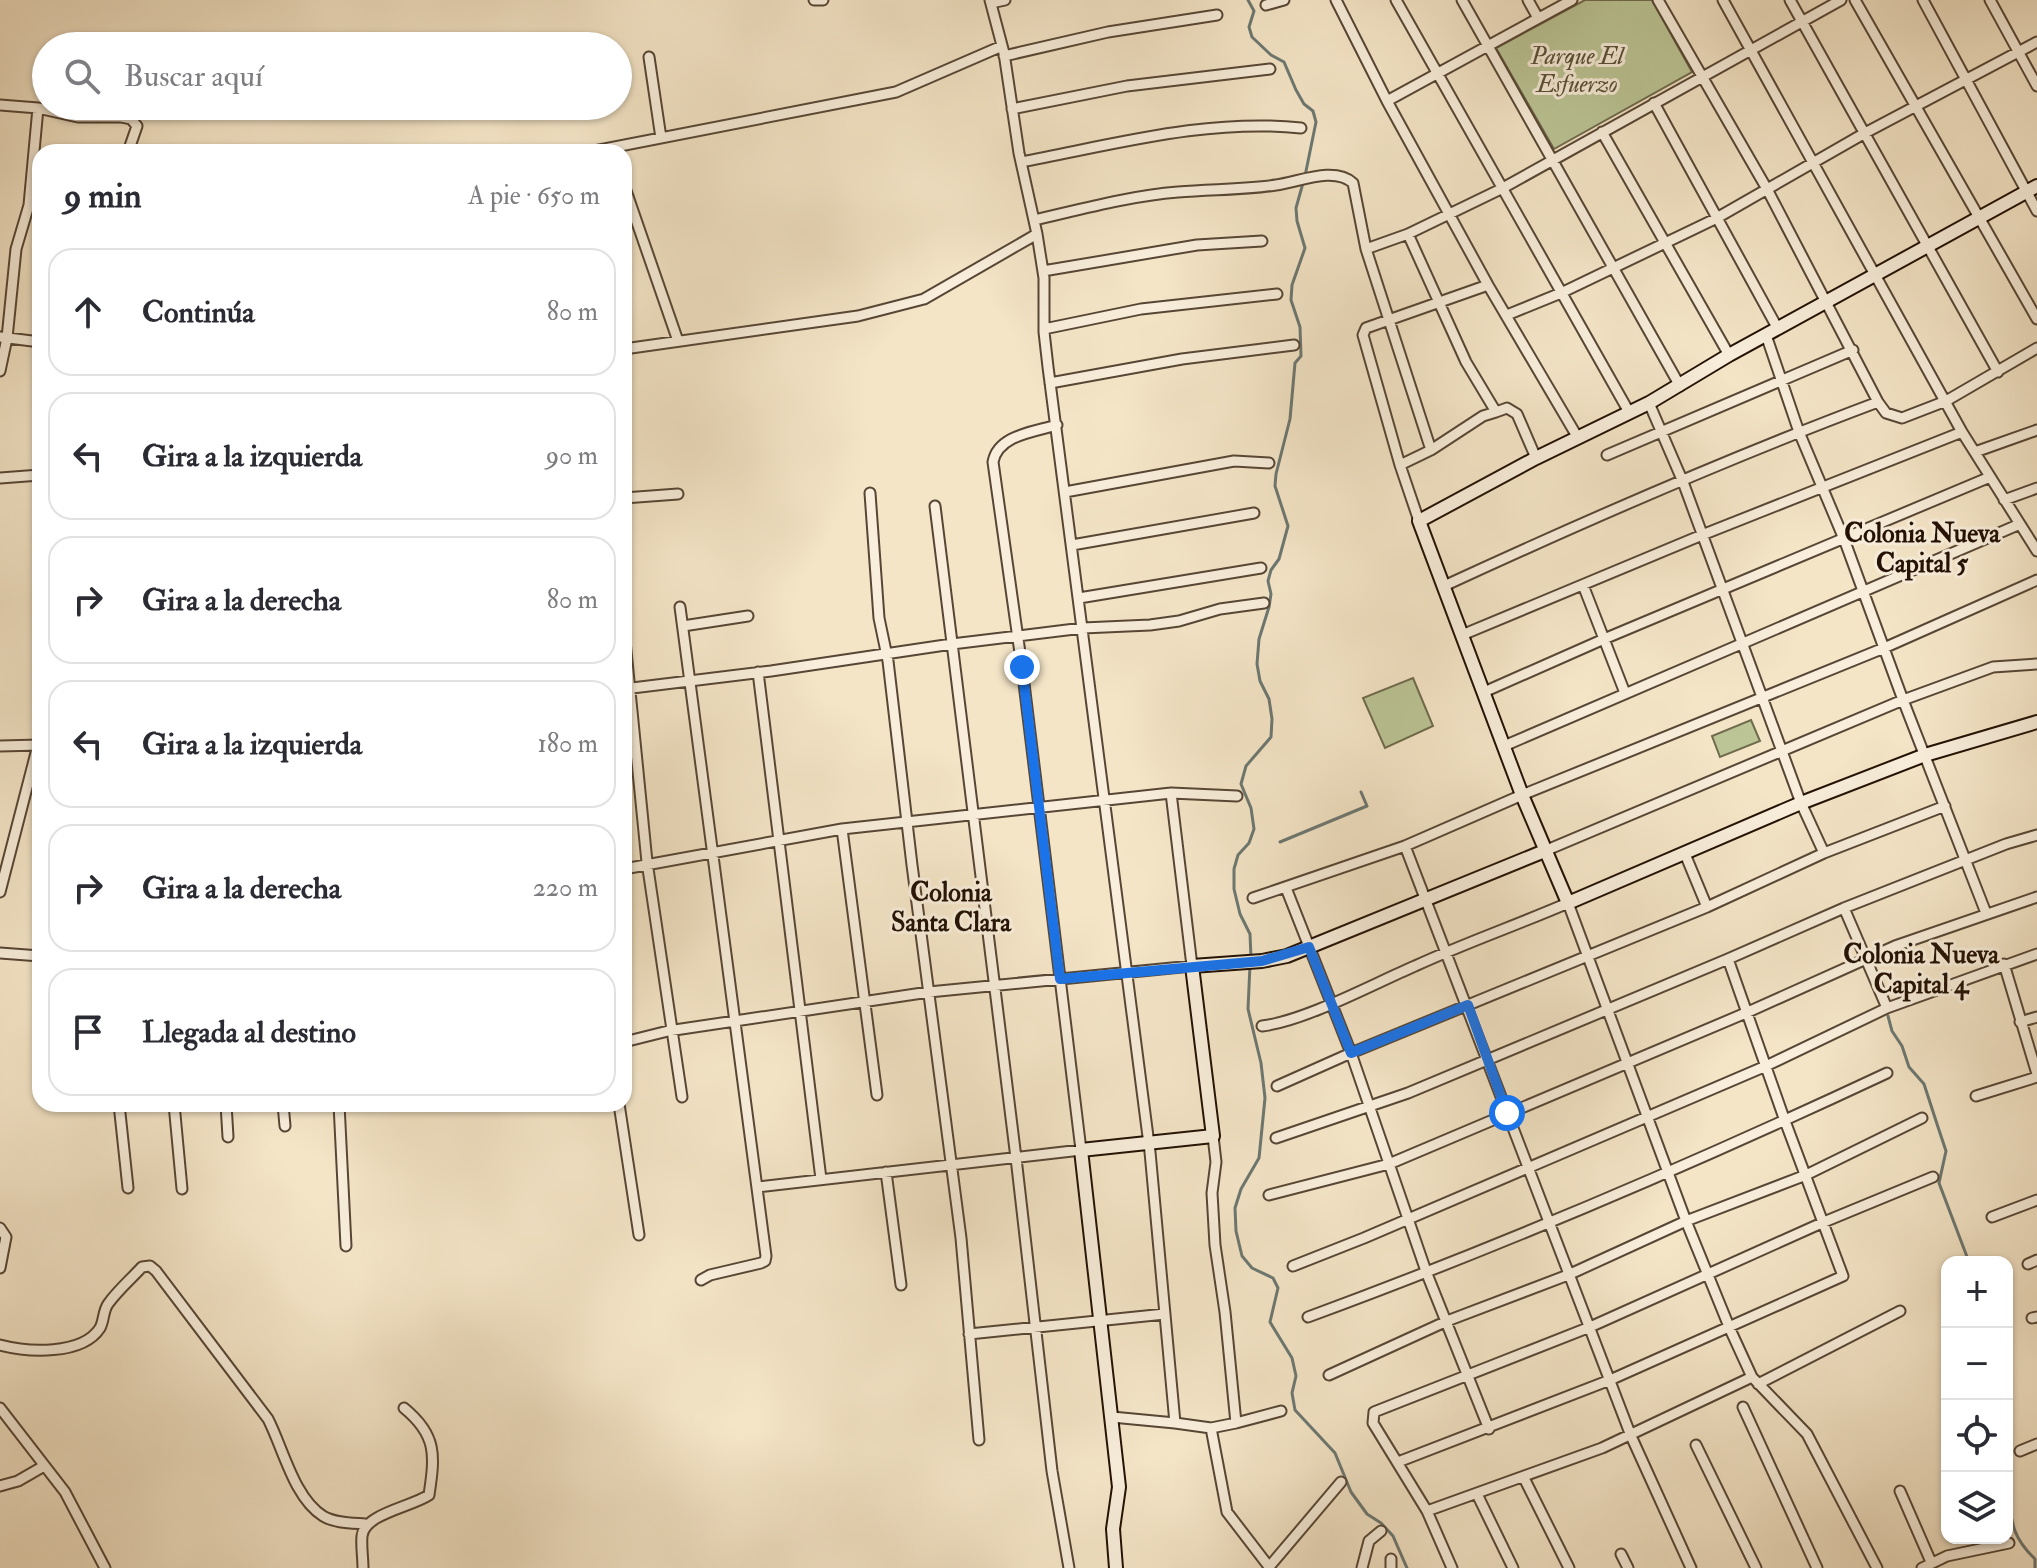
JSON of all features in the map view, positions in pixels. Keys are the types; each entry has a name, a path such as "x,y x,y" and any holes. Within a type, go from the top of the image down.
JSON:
{"street":[{"path":"814,0 823,0"},
{"path":"1005,0 990,2 1003,51 1043,271 1044,329 1050,383 1148,1143 1175,1423"},
{"path":"1266,5 1284,0"},
{"path":"1336,0 1448,214 1578,438"},
{"path":"1396,0 1629,412"},
{"path":"1462,0 1680,386"},
{"path":"1528,0 1538,18"},
{"path":"1387,101 1572,0"},
{"path":"1658,0 1767,189 1886,413 1902,418 1946,401 2037,348"},
{"path":"1723,0 1962,432 2036,546"},
{"path":"1790,0 1998,372"},
{"path":"1366,249 1408,234 1501,189 1841,0"},
{"path":"1855,0 2037,319"},
{"path":"1923,0 2032,189 2037,211"},
{"path":"1990,0 2037,86"},
{"path":"632,145 896,92 1003,51 1217,15"},
{"path":"1507,315 1561,293 1715,219 1865,133 2037,42"},
{"path":"649,57 661,138"},
{"path":"1012,109 1127,86 1270,69"},
{"path":"1654,103 1772,332 1781,381 1799,432 1844,539 1986,913"},
{"path":"0,105 32,108"},
{"path":"37,144 38,120"},
{"path":"131,144 137,126 132,120"},
{"path":"1021,162 1215,128 1263,124 1301,128"},
{"path":"1602,132 1729,355"},
{"path":"1034,220 1110,202 1176,192 1275,186 1333,175 1346,177 1353,183 1366,249 1431,450"},
{"path":"1419,521 1536,458 1649,403 1729,355 2032,189"},
{"path":"0,371 16,249 32,190"},
{"path":"632,208 678,341"},
{"path":"632,348 858,316 924,299 1037,234"},
{"path":"1408,234 1466,362 1496,412"},
{"path":"1043,271 1197,245 1262,241"},
{"path":"1488,285 1366,328 1363,335 1400,465 1522,795 1568,903 1686,1221 1730,1329 1755,1381 1807,1434 1877,1568"},
{"path":"1044,329 1141,309 1277,294"},
{"path":"4,337 32,341"},
{"path":"1050,383 1182,359 1294,345"},
{"path":"1607,455 1853,350"},
{"path":"1444,586 1563,531 1878,402"},
{"path":"1649,403 1683,482 1801,803 1824,853"},
{"path":"1400,465 1431,450 1483,416 1507,408 1517,414 1536,458"},
{"path":"1057,425 1002,443 994,453 993,462 1018,636 1112,1417 1119,1487 1113,1529 1116,1568"},
{"path":"1975,452 2037,430"},
{"path":"1462,635 1962,432"},
{"path":"1065,492 1234,461 1269,463"},
{"path":"0,478 32,476"},
{"path":"1484,692 1990,477"},
{"path":"2004,500 2037,488"},
{"path":"870,493 879,618 887,655 951,1165 979,1440"},
{"path":"632,497 678,494"},
{"path":"935,506 1052,1471 1069,1568"},
{"path":"1072,545 1254,513"},
{"path":"1504,746 2020,524"},
{"path":"1079,598 1261,568"},
{"path":"1253,898 1405,846 1522,795 1884,648 2037,580"},
{"path":"1583,585 1625,693"},
{"path":"632,688 952,644 1083,628 1150,625 1179,621 1220,609 1264,603"},
{"path":"680,607 765,1261 701,1280"},
{"path":"683,626 748,616"},
{"path":"632,1040 672,1030 929,992 1287,956 1903,700 1993,667 2037,664"},
{"path":"758,672 821,1179"},
{"path":"1262,1026 1330,1003 1801,803 1925,755 2037,722"},
{"path":"632,724 648,864 682,1097"},
{"path":"0,746 32,745"},
{"path":"0,892 32,771"},
{"path":"1171,793 1213,1136 1215,1245 1236,1423"},
{"path":"632,867 842,829 1171,793 1237,796"},
{"path":"1277,1086 1707,907 1824,853 1945,806"},
{"path":"842,829 877,1095"},
{"path":"1276,1138 1371,1107 1844,908 2037,835"},
{"path":"1405,846 1631,1436 1691,1568"},
{"path":"1685,854 1707,907"},
{"path":"1286,888 1371,1107 1427,1274 1489,1429"},
{"path":"1269,1195 1389,1164 1748,1012 1866,958 2037,897"},
{"path":"1844,908 1887,1008"},
{"path":"0,953 32,955"},
{"path":"1293,1266 1647,1118 1887,1008 2037,954"},
{"path":"1398,1462 1610,1380 1843,1276 1728,959"},
{"path":"1976,1096 2037,1076 2004,964"},
{"path":"2020,1022 2037,1017"},
{"path":"1308,1317 1427,1274 1785,1121 1887,1073"},
{"path":"120,1112 128,1188"},
{"path":"175,1112 182,1189"},
{"path":"226,1112 228,1137"},
{"path":"284,1112 285,1126"},
{"path":"339,1112 346,1246"},
{"path":"620,1112 639,1235"},
{"path":"1329,1375 1447,1321 1568,1275 1686,1221 1806,1175 1922,1118"},
{"path":"757,1187 1213,1136"},
{"path":"886,1172 901,1285"},
{"path":"1452,1568 1427,1511 1373,1423 1374,1412 1590,1327 1824,1222 1933,1177"},
{"path":"1992,1217 2037,1200"},
{"path":"0,1228 6,1237 0,1268"},
{"path":"0,1345 24,1351 64,1349 89,1338 100,1327 106,1306 142,1267 150,1266 268,1419 300,1492 323,1516 365,1524"},
{"path":"1427,1511 1524,1478 1631,1436 1900,1311"},
{"path":"969,1334 1165,1314"},
{"path":"1743,1407 1817,1568"},
{"path":"0,1408 65,1492 105,1568"},
{"path":"363,1568 362,1534 365,1524 429,1495 433,1445 420,1421 404,1408"},
{"path":"1112,1417 1211,1428 1281,1411"},
{"path":"1211,1428 1227,1512 1270,1568 1341,1482"},
{"path":"2020,1451 2037,1444"},
{"path":"1696,1445 1756,1568"},
{"path":"0,1486 18,1481 44,1466"},
{"path":"1524,1478 1569,1568"},
{"path":"1900,1491 1931,1562"},
{"path":"1477,1494 1513,1568"},
{"path":"1362,1568 1369,1541 1381,1531"},
{"path":"1922,1568 1931,1562 2005,1544"},
{"path":"1621,1554 1628,1568"}],"green space":[{"name":"Parque El Esfuerzo","path":"1585,0 1652,0 1692,72 1554,149 1496,48"},
{"path":"1413,678 1433,726 1385,748 1363,698"},
{"path":"1751,720 1760,741 1720,757 1712,736"}],"waterway":[{"path":"1248,0 1254,11 1249,27 1252,37 1271,55 1284,62 1304,104 1313,111 1316,122 1305,176"},
{"path":"1251,958 1250,934 1240,914 1234,889 1234,869 1238,855 1249,843 1254,829 1251,808 1241,784 1246,766 1271,737 1269,699 1260,681 1257,664 1259,639 1271,594 1268,581 1279,559 1288,526 1275,486 1290,419 1295,363 1301,356 1300,327 1291,300 1292,285 1305,248 1296,208 1303,183"},
{"path":"1280,842 1367,806 1361,792"},
{"path":"1250,965 1248,1009 1261,1063 1265,1098 1259,1158 1241,1189 1235,1208 1242,1256 1252,1268 1273,1278 1278,1288 1270,1322 1292,1358 1296,1376 1292,1393 1295,1410 1335,1453 1351,1492 1367,1514 1393,1536 1407,1568"},
{"path":"1888,1016 1909,1067 1924,1084 1946,1151 1939,1183 1967,1256"},
{"path":"2013,1524 2021,1542 2035,1559 2035,1568"}],"district":[{"name":"Colonia Nueva Capital 5","path":"1922,548"},
{"name":"Colonia Santa Clara","path":"951,907"},
{"name":"Colonia Nueva Capital 4","path":"1921,969"}],"route":[{"path":"1022,667 1060,979 1262,961 1309,947 1351,1053 1468,1005 1507,1113"}]}
